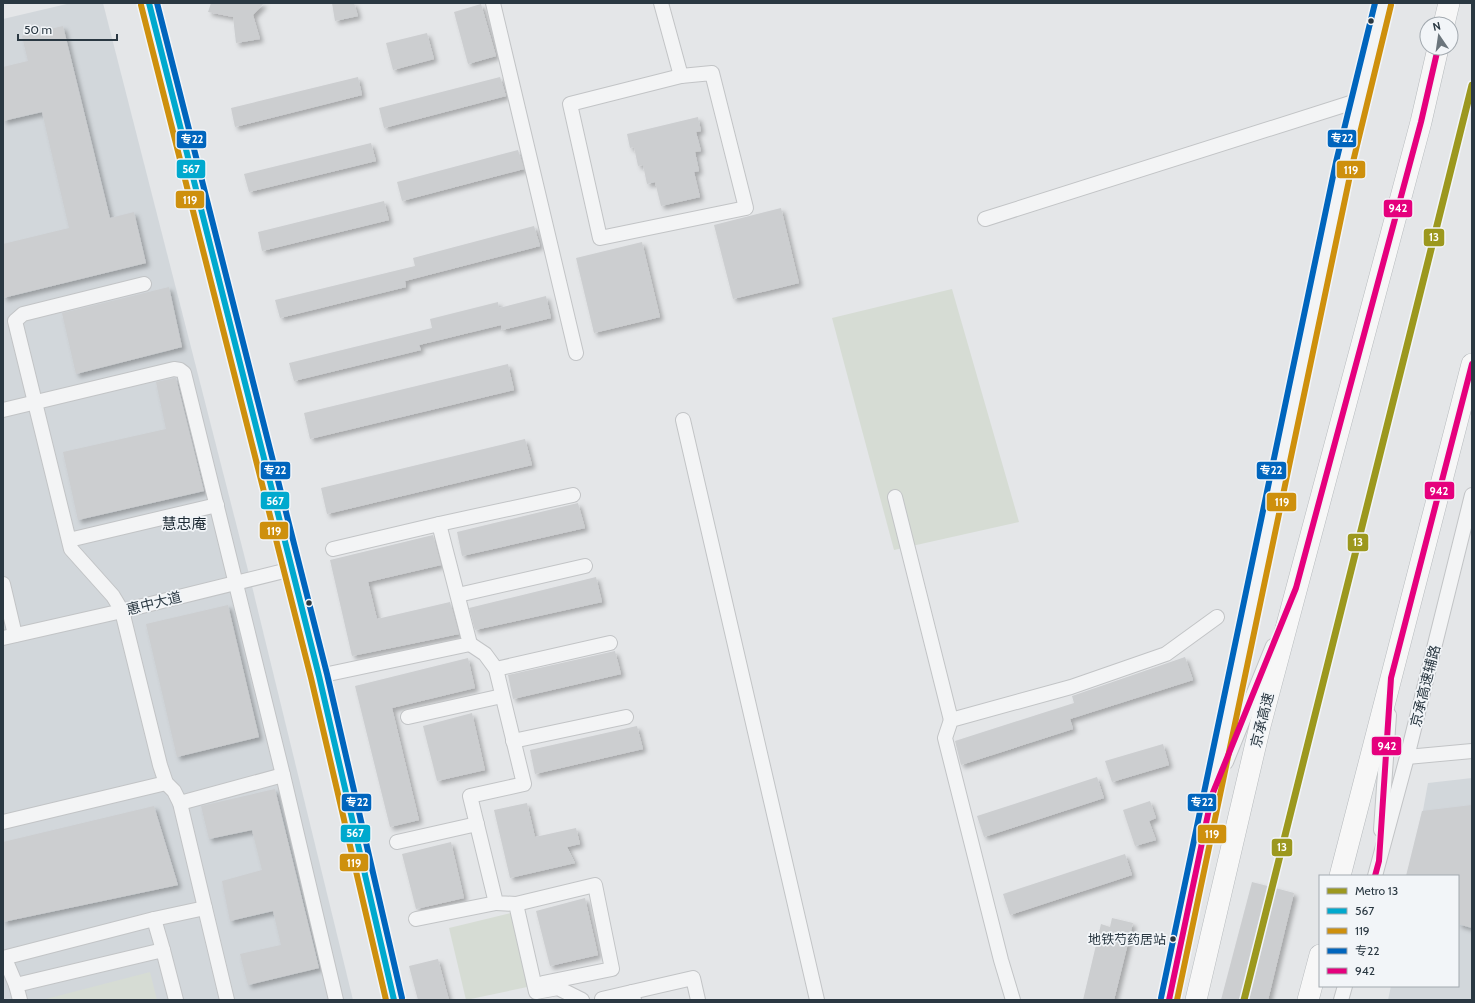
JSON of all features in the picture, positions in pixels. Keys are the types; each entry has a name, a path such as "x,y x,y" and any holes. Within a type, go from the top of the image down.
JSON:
{"highway":[{"path":"1446,16 1449,3"},
{"name":"京承高速","path":"1196,1000 1260,726 1421,122 1436,56"},
{"path":"1340,875 1472,364"},
{"path":"1308,1000 1319,958"}],"street":[{"path":"149,3 319,676 394,1000"},
{"path":"493,3 576,353"},
{"path":"661,3 681,76"},
{"path":"1169,1000 1344,164 1382,3"},
{"path":"712,73 746,208 600,238 570,104 681,76 712,73"},
{"path":"985,220 1360,100"},
{"path":"144,284 23,314 15,321 71,549 76,557 113,596 122,611 166,782 180,803 228,1000"},
{"path":"3,410 174,369 180,370 184,373 283,775 336,1000"},
{"path":"683,420 817,1000"},
{"path":"333,548 573,495"},
{"name":"京承高速辅路","path":"1375,875 1407,757 1472,495"},
{"path":"895,496 951,720 945,738 1001,960 1013,1000"},
{"path":"69,540 217,505"},
{"path":"439,524 470,644 485,654 496,669 524,784 470,796 496,903"},
{"path":"458,595 585,566"},
{"name":"惠中大道","path":"3,584 9,636 122,611 292,569"},
{"path":"1212,795 1296,588"},
{"path":"951,720 1071,687 1166,654 1217,617"},
{"path":"496,669 610,643"},
{"path":"319,676 470,644"},
{"path":"1379,861 1391,678"},
{"path":"408,717 502,696"},
{"path":"513,741 626,717"},
{"path":"1407,757 1472,751"},
{"path":"180,803 283,775"},
{"path":"3,822 166,782"},
{"path":"397,842 477,824"},
{"path":"416,919 496,903 516,904 595,885 612,969 534,985"},
{"path":"516,904 536,992 558,988 582,1000"},
{"path":"3,958 154,919 205,908"},
{"path":"154,919 176,1000"},
{"path":"16,986 163,950"},
{"path":"3,962 8,966 20,1000"},
{"path":"602,999 633,996 693,978 698,1000"},
{"path":"1341,1000 1345,987"},
{"path":"1350,987 1351,1000"}],"shaded area":[{"path":"71,3 103,3 250,578 353,1000 3,1000 3,19"},
{"path":"952,289 1019,522 894,550 832,318"},
{"path":"1472,778 1472,1000 1388,1000 1391,987 1459,987 1459,875 1411,875 1428,783"},
{"path":"515,912 532,986 466,1000 449,928"},
{"path":"150,972 157,1000 42,1000"}],"building":[{"path":"211,3 264,3 253,15 260,39 236,43 233,17 208,12"},
{"path":"332,3 354,3 358,16 335,21"},
{"path":"481,4 496,56 468,64 454,12"},
{"path":"63,26 110,218 134,212 146,263 3,298 3,244 69,228 42,112 3,121 3,67 28,61 22,36"},
{"path":"427,33 434,59 393,70 386,43"},
{"path":"358,77 362,95 235,127 231,108"},
{"path":"500,77 506,96 384,128 379,108"},
{"path":"698,117 701,131 696,132 701,151 695,152 699,171 694,172 700,197 661,206 655,182 647,184 643,165 638,166 634,147 630,148 627,134"},
{"path":"371,143 376,161 249,192 244,174"},
{"path":"518,150 524,169 402,201 397,182"},
{"path":"384,201 389,220 262,251 258,232"},
{"path":"781,208 799,283 733,299 714,225"},
{"path":"534,226 540,246 405,281 406,287 280,318 275,300 415,266 413,258"},
{"path":"642,242 660,317 594,333 576,258"},
{"path":"169,287 182,347 76,374 62,313"},
{"path":"546,296 551,318 502,330 501,325 419,345 421,350 294,381 289,363 432,328 430,319 498,302 499,308"},
{"path":"508,364 514,390 310,439 304,413"},
{"path":"176,378 204,491 78,520 63,452 166,429 156,382"},
{"path":"525,439 532,465 327,514 321,488"},
{"path":"578,503 585,528 462,556 457,532"},
{"path":"433,535 441,565 368,582 377,619 450,602 459,634 352,656 330,560"},
{"path":"596,577 602,602 475,630 469,608"},
{"path":"228,605 259,737 177,757 146,624"},
{"path":"615,651 621,674 513,699 508,675"},
{"path":"1185,657 1193,680 1070,719 1073,729 961,765 955,741 1074,703 1072,696"},
{"path":"468,658 475,688 392,708 419,820 390,827 355,686"},
{"path":"472,713 485,770 437,781 423,726"},
{"path":"637,726 643,749 535,774 530,750"},
{"path":"1163,744 1169,765 1112,782 1105,761"},
{"path":"1097,777 1104,798 984,837 977,816"},
{"path":"275,789 319,968 248,985 240,954 281,945 273,911 230,921 222,881 262,870 252,830 209,839 201,806"},
{"path":"1150,801 1156,818 1149,821 1156,840 1135,846 1123,810"},
{"path":"527,803 535,837 576,828 580,844 567,847 575,863 510,878 494,810"},
{"path":"1472,805 1472,928 1459,924 1459,875 1406,875 1422,811"},
{"path":"154,806 178,885 3,922 3,842"},
{"path":"451,842 464,898 416,909 402,854"},
{"path":"1125,854 1132,875 1010,915 1003,894"},
{"path":"1252,882 1294,893 1268,1000 1221,1000"},
{"path":"585,898 598,955 550,966 536,911"},
{"path":"1112,918 1133,923 1114,1000 1083,1000 1101,924 1110,927"},
{"path":"438,959 449,1000 418,1000 409,966"}],"metro line":[{"name":"13","path":"1244,1000 1472,85"}],"transit line":[{"name":"567","path":"149,3 319,676 394,1000"},
{"name":"专22","path":"157,3 327,674 402,998"},
{"name":"专22","path":"1161,998 1336,162 1375,3"},
{"name":"119","path":"141,5 311,678 386,1000"},
{"name":"119","path":"1177,1000 1352,166 1391,5"},
{"name":"942","path":"1169,1000 1212,795 1296,588 1421,122 1436,56"},
{"name":"942","path":"1375,875 1379,861 1391,678 1472,364"}],"place":[{"name":"地铁芍药居站","path":"1173,939"}],"district":[{"name":"慧忠庵","path":"184,524"}]}
